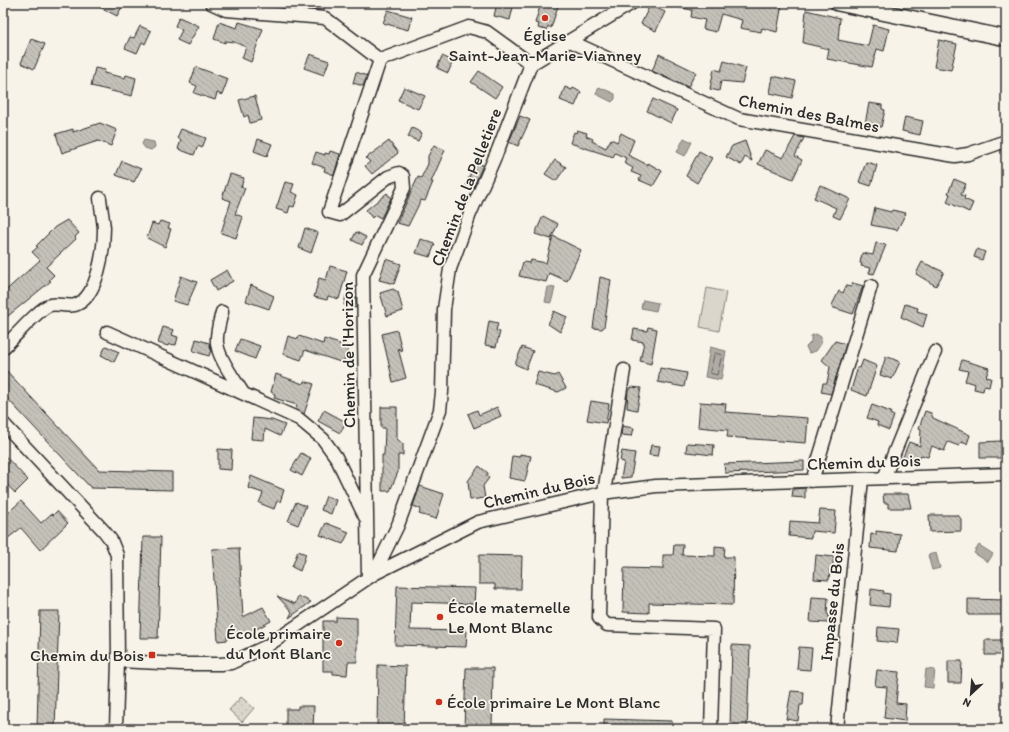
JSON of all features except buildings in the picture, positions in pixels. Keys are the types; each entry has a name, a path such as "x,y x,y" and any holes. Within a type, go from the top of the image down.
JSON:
{"main road":[{"path":"838,3 1006,38"}],"street":[{"path":"211,3 226,10 325,18 380,60 469,27 487,32 531,64 632,3"},
{"name":"Chemin des Balmes","path":"570,41 739,119 955,156 968,154 1006,141"},
{"name":"Chemin de l'Horizon","path":"371,575 367,520 363,274 404,188 403,176 399,173 388,177 340,215 329,212 380,60"},
{"name":"Chemin de la Pelletiere","path":"371,575 398,526 440,410 442,392 444,309 450,269 470,214 498,150 531,64"},
{"path":"3,348 40,311 51,305 74,305 83,301 90,294 101,260 103,247 104,228 100,198"},
{"path":"812,481 871,286"},
{"path":"222,312 217,330 216,344 243,393"},
{"path":"107,332 299,419 323,439 336,457 367,520"},
{"path":"884,478 935,352"},
{"path":"624,370 603,492 599,618 607,625 714,629 711,729"},
{"path":"3,423 104,531 114,545 119,566 116,729"},
{"name":"Chemin du Bois","path":"118,661 188,664 231,662 267,646 371,575 478,522 603,492 656,486 1006,474"},
{"name":"Impasse du Bois","path":"837,729 862,479"}],"shaded area":[{"path":"707,288 726,292 719,331 700,327"},
{"path":"241,697 254,708 242,722 229,710"}],"water":[{"path":"599,87 615,94 615,99 612,102 596,94"},
{"path":"684,138 692,142 685,156 677,152"},
{"path":"144,140 154,142 155,147 151,150 145,148 142,144"},
{"path":"548,287 555,288 551,303 545,302"},
{"path":"643,300 658,303 656,311 641,308"},
{"path":"816,334 821,337 821,344 816,351 809,353 806,347 811,342 811,336"},
{"path":"710,347 726,351 721,380 705,377"},
{"path":"979,545 993,554 988,562 974,553"},
{"path":"936,553 940,568 932,570 928,555"},
{"path":"926,669 935,670 933,688 924,687"}],"place":[{"name":"Église Saint-Jean-Marie-Vianney","path":"545,18"},
{"name":"École maternelle Le Mont Blanc","path":"440,617"},
{"name":"École primaire du Mont Blanc","path":"339,643"},
{"name":"Chemin du Bois","path":"152,655"},
{"name":"École primaire Le Mont Blanc","path":"439,702"}]}
